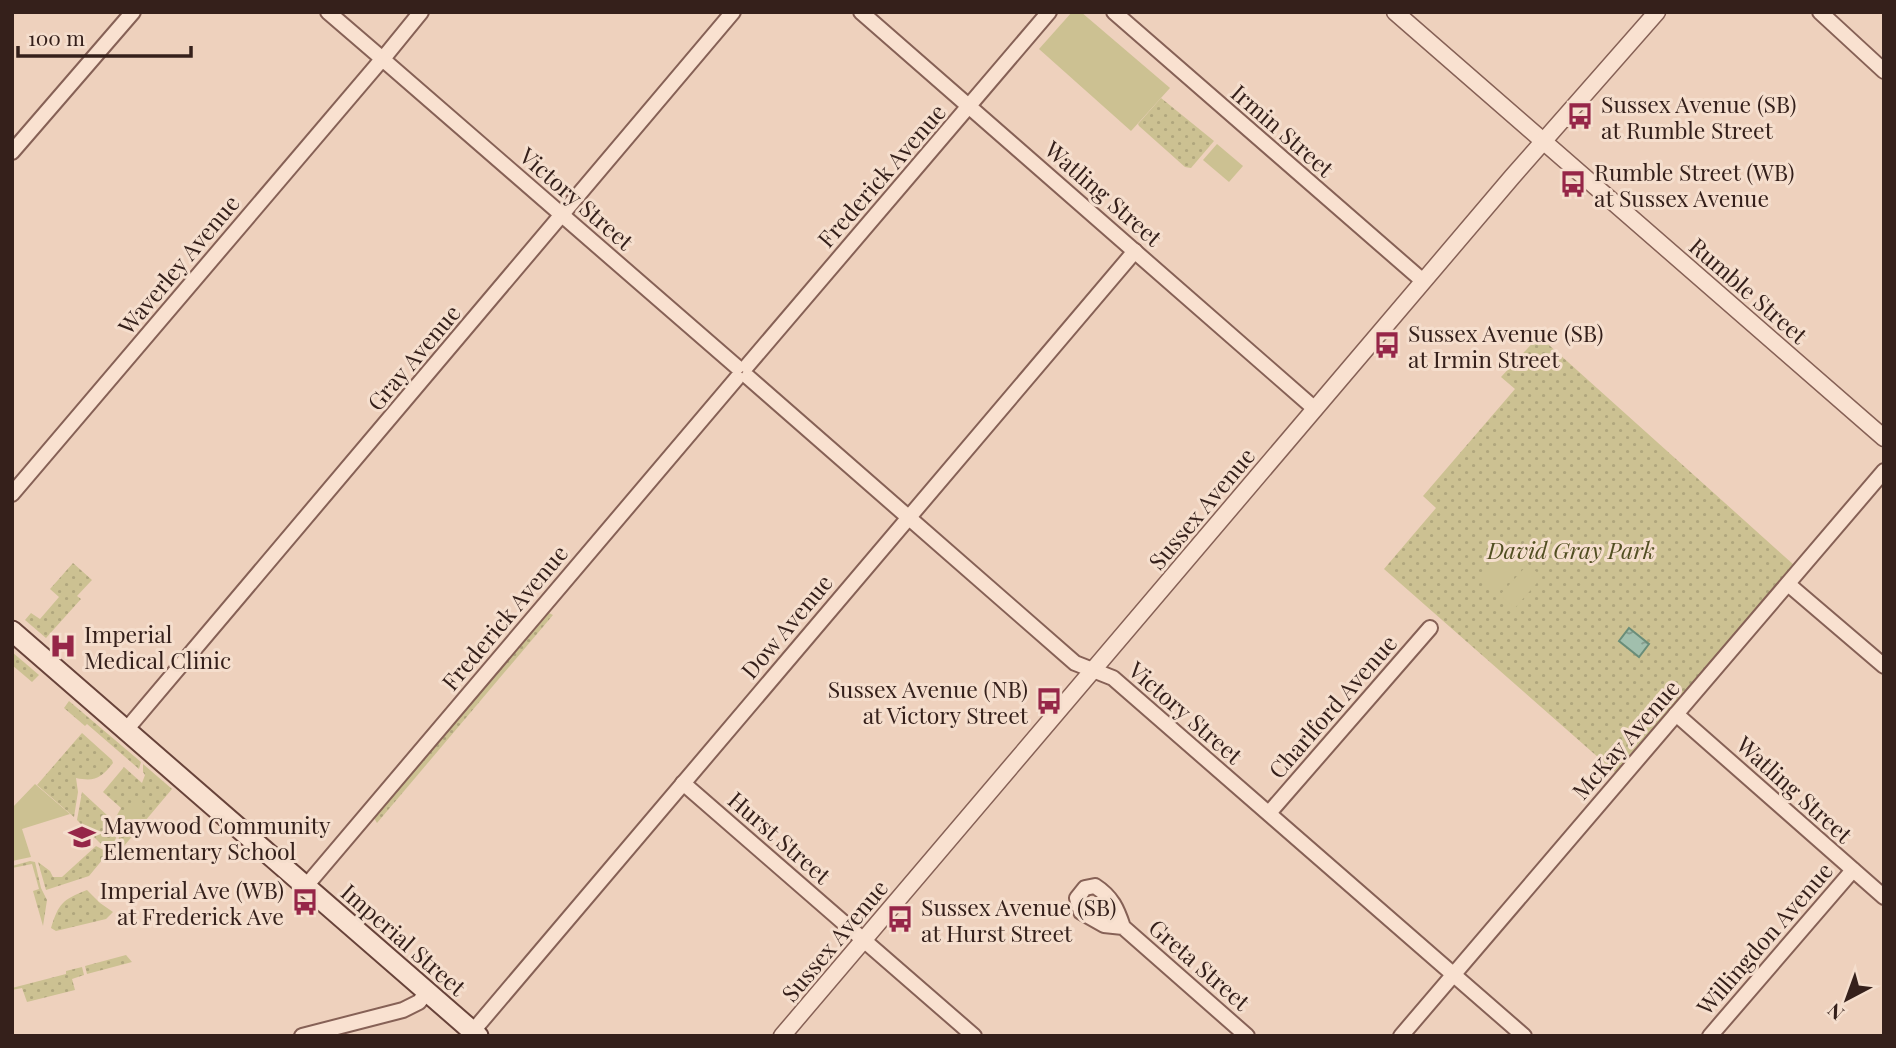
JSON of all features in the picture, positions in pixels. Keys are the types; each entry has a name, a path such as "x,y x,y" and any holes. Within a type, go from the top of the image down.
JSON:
{"main road":[{"name":"Imperial Street","path":"12,631 475,1033"}],"street":[{"path":"12,152 133,12"},
{"name":"Victory Street","path":"328,12 910,516 1075,663 1113,678 1524,1036"},
{"name":"Waverley Avenue","path":"12,494 421,12"},
{"name":"Gray Avenue","path":"126,730 733,12"},
{"name":"Watling Street","path":"861,12 1315,409"},
{"name":"Frederick Avenue","path":"306,886 1049,12"},
{"name":"Irmin Street","path":"1114,12 1423,281"},
{"name":"Rumble Street","path":"1395,12 1884,438"},
{"name":"Sussex Avenue","path":"782,1036 1423,281 1657,12"},
{"path":"1819,12 1884,71"},
{"name":"Dow Avenue","path":"475,1033 682,783 1135,251"},
{"name":"McKay Avenue","path":"1401,1036 1884,471"},
{"path":"1788,584 1884,667"},
{"name":"Charlford Avenue","path":"1269,813 1430,628"},
{"name":"Watling Street","path":"1676,714 1884,897"},
{"name":"Hurst Street","path":"682,783 974,1036"},
{"name":"Willingdon Avenue","path":"1710,1036 1853,870"},
{"name":"Greta Street","path":"1123,927 1247,1036"},
{"path":"302,1036 403,1010 419,1002 427,992"}],"green space":[{"path":"1072,12 1081,12 1170,88 1131,131 1039,49"},
{"path":"1161,98 1214,141 1191,168 1185,167 1138,124"},
{"path":"1217,144 1243,166 1229,182 1203,160"},
{"name":"David Gray Park","path":"1539,336 1794,565 1616,773 1384,569 1436,508 1423,496 1515,389 1501,377"},
{"path":"1510,548 1525,560 1497,592 1482,579"},
{"path":"73,563 92,580 77,596 81,599 46,638 25,620 31,613 40,619 59,597 50,589"},
{"path":"1528,564 1542,577 1515,608 1500,595"},
{"path":"549,613 553,615 377,823 374,818"},
{"path":"12,652 39,675 32,682 12,665"},
{"path":"69,701 141,762 139,769 64,708"},
{"path":"82,733 113,763 97,778 76,778 78,792 74,817 37,785"},
{"path":"143,764 172,789 124,846 117,850 119,837 112,824 121,808 103,792 124,767 142,783 145,775"},
{"path":"35,784 70,814 22,829 31,857 12,861 12,808"},
{"path":"82,792 109,817 109,825 116,837 114,850 100,843 77,820"},
{"path":"137,798 147,806 125,832 115,823"},
{"path":"96,846 111,854 103,859 89,876 46,890 38,862 50,871 53,877 62,877"},
{"path":"30,861 35,862 41,888 47,900 43,926 33,891 39,889 32,864 12,868"},
{"path":"87,890 113,912 106,919 56,931 51,928 63,903"},
{"path":"126,955 132,962 87,974 85,966"},
{"path":"82,967 84,975 72,979 75,990 27,1002 22,988 12,990 12,988 66,974 66,971"}],"water":[{"path":"1629,628 1649,644 1639,657 1619,641"}],"place":[{"name":"Sussex Avenue (SB) at Rumble Street","path":"1580,116"},
{"name":"Rumble Street (WB) at Sussex Avenue","path":"1573,184"},
{"name":"Sussex Avenue (SB) at Irmin Street","path":"1387,345"},
{"name":"Imperial Medical Clinic","path":"63,646"},
{"name":"Sussex Avenue (NB) at Victory Street","path":"1049,701"},
{"name":"Maywood Community Elementary School","path":"82,837"},
{"name":"Imperial Ave (WB) at Frederick Ave","path":"305,902"},
{"name":"Sussex Avenue (SB) at Hurst Street","path":"900,919"}]}
